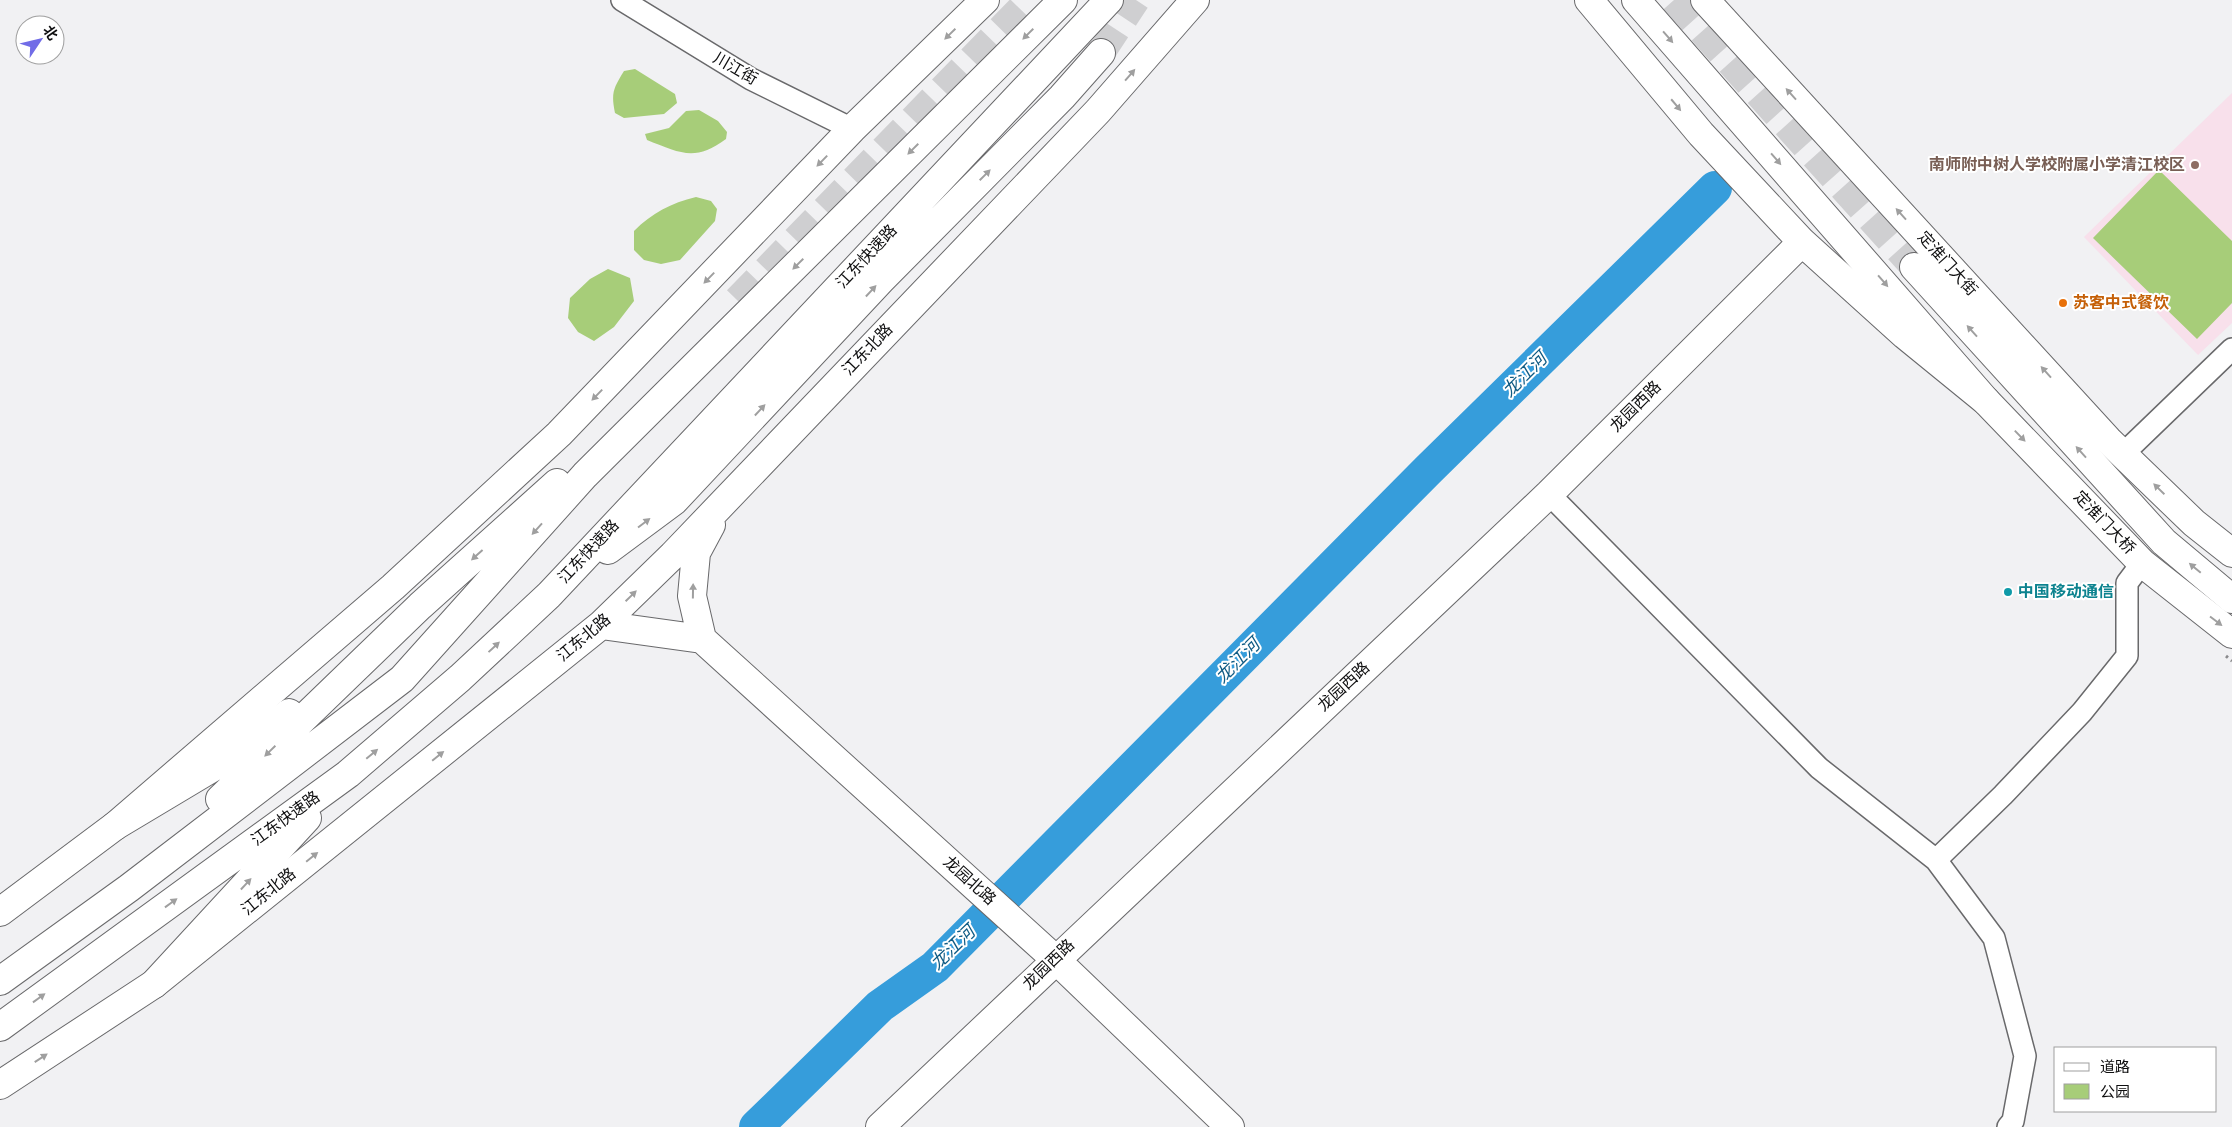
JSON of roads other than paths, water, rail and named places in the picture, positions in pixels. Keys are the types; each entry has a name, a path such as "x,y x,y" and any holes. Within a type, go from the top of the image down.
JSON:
{"main road":[{"path":"0,912 115,826 393,587 559,434 852,129 985,0"},
{"path":"0,981 129,888 402,679 585,475 1063,0"},
{"name":"江东快速路","path":"0,1027 348,774 460,678 549,594 1109,0"},
{"name":"江东北路","path":"0,1085 154,984 601,625 673,555 724,499 1098,111 1195,0"},
{"path":"1589,0 1701,134 1802,242 1905,335 1986,401"},
{"path":"1636,0 1986,401"},
{"name":"定淮门大街","path":"1705,0 2123,454 2194,523 2232,553"},
{"path":"549,594 674,501 882,280 1062,98 1101,53"},
{"name":"龙园西路","path":"880,1127 1055,959 1549,494 1802,242"},
{"path":"1914,267 2164,542 2232,599"},
{"path":"129,888 420,606 544,495 737,300"},
{"name":"定淮门大桥","path":"1986,401 2142,563 2171,588 2232,634"},
{"path":"601,625 702,639 692,596 696,553 724,499"},
{"path":"115,826 232,756 311,696 420,606"},
{"name":"龙园北路","path":"702,639 1055,959 1230,1127"},
{"path":"154,984 348,774"}],"street":[{"name":"川江街","path":"622,0 751,79 852,129"},
{"path":"2123,454 2232,349"},
{"path":"1549,494 1819,768 1936,860 1994,938 2024,1056 2013,1121 2008,1127"},
{"path":"1936,860 2004,795 2082,712 2127,656 2127,583 2142,563"}],"waterway":[{"name":"龙江河","path":"756,1127 880,1006 935,967 1428,470 1715,188"}],"tunnel":[{"path":"737,300 1029,0"},
{"path":"1101,53 1136,0"},
{"path":"1674,0 1914,267"}],"place":[{"name":"南师附中树人学校附属小学清江校区","path":"2195,165"},
{"name":"苏客中式餐饮","path":"2063,303"},
{"name":"中国移动通信","path":"2008,592"}]}
